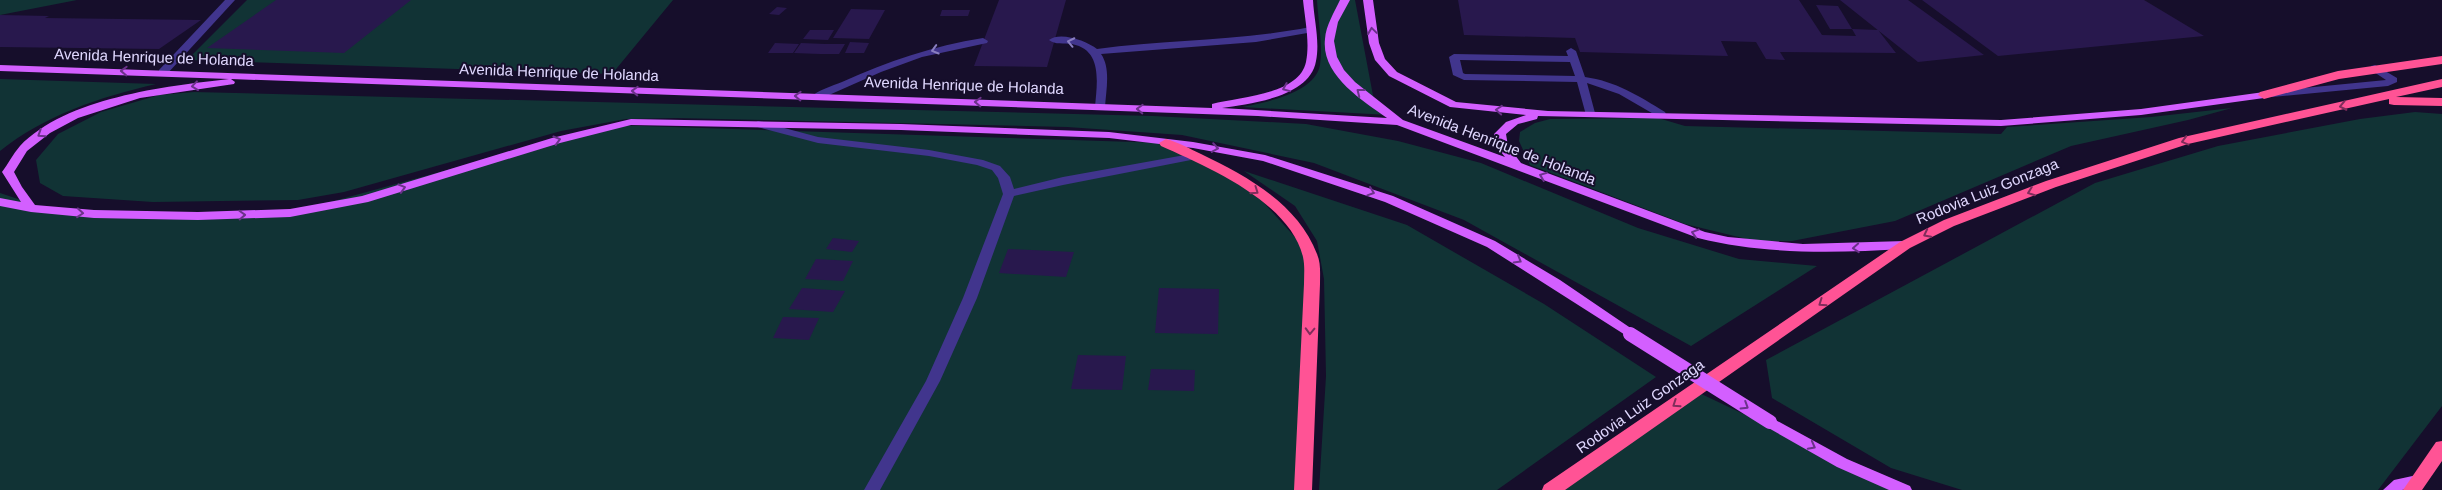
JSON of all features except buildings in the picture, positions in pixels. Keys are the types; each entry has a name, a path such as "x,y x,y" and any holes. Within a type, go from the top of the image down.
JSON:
{"highway":[{"path":"2264,95 2338,75 2375,68 2442,60"},
{"name":"Rodovia Luiz Gonzaga","path":"1551,490 1905,245 1948,223 2142,153 2225,131 2442,83"},
{"path":"2364,101 2419,100 2442,102"},
{"path":"1166,142 1220,169 1266,198 1295,226 1311,255 1312,284 1303,490"},
{"path":"2414,485 2442,447"}],"main road":[{"path":"1189,110 1250,99 1288,88 1306,76 1310,68 1312,52 1308,0"},
{"path":"1345,0 1334,16 1328,38 1328,51 1336,67 1348,82 1399,122"},
{"path":"1368,0 1374,44 1380,60 1393,74 1454,105 1548,114 1661,114 2001,123 2141,112 2264,95"},
{"name":"Avenida Henrique de Holanda","path":"0,68 164,72 278,78 1189,110 1399,122 1669,225 1740,244 1791,249 1905,245"},
{"path":"32,208 16,188 8,172 22,148 39,135 65,120 109,103 141,94 195,86 278,78"},
{"path":"1517,166 1502,146 1500,134 1504,127 1516,120 1548,114"},
{"path":"0,202 32,208 94,214 179,216 290,213 364,199 610,126 661,121 1109,135 1236,152 1302,169 1389,199 1445,222 1526,264 1630,334 1770,422 1842,463 1904,490"},
{"path":"2390,490 2399,484 2414,485"}],"street":[{"path":"164,72 230,0"},
{"path":"1054,40 1076,43 1096,52 1129,47 1248,41 1276,38 1310,30"},
{"path":"816,97 912,56 943,47 983,41"},
{"path":"1096,52 1101,60 1103,70 1100,107"},
{"path":"1590,114 1581,78 1572,55 1454,57 1458,75 1464,77 1581,78 1600,81 1617,88 1661,114"},
{"path":"2264,95 2388,83 2393,80 2375,68"},
{"path":"758,124 818,140 929,152 979,162 996,168 1004,177 1009,194 970,298 933,380 872,490"},
{"path":"1009,194 1062,181 1196,156"}],"green space":[{"path":"0,0 77,0 0,15"},
{"path":"247,0 673,0 612,74 187,60"},
{"path":"1317,0 1355,0 1375,106 1389,115 1242,107 1263,103 1299,90 1316,75 1320,65 1321,49"},
{"path":"0,79 156,84 94,101 54,117 17,138 0,151"},
{"path":"194,92 1153,116 1306,124 1398,141 1481,163 1638,228 1739,259 1817,266 1691,346 1464,220 1314,163 1182,135 1067,127 676,118 626,119 561,131 344,192 298,200 153,202 63,196 40,183 36,160 58,134 101,112 159,95"},
{"path":"2232,108 2188,120 2071,146 1895,221 1792,241 1755,241 1685,224 1530,165 1519,141 1520,132 1535,123 1550,119 1658,118 1685,126 2001,134 2007,127 2151,117"},
{"path":"2415,112 2442,114 2442,406 2378,490 1962,490 1891,468 1772,398 1766,360 2095,183 2218,146 2360,119"},
{"path":"611,125 1166,143 1248,185 1311,255 1300,490 0,490 0,193 54,211 290,213"},
{"path":"1244,171 1407,225 1544,304 1656,377 1497,490 1319,490 1326,376 1324,279 1317,241 1295,206"},
{"path":"1695,391 1889,483 1904,490 1559,490"}]}
